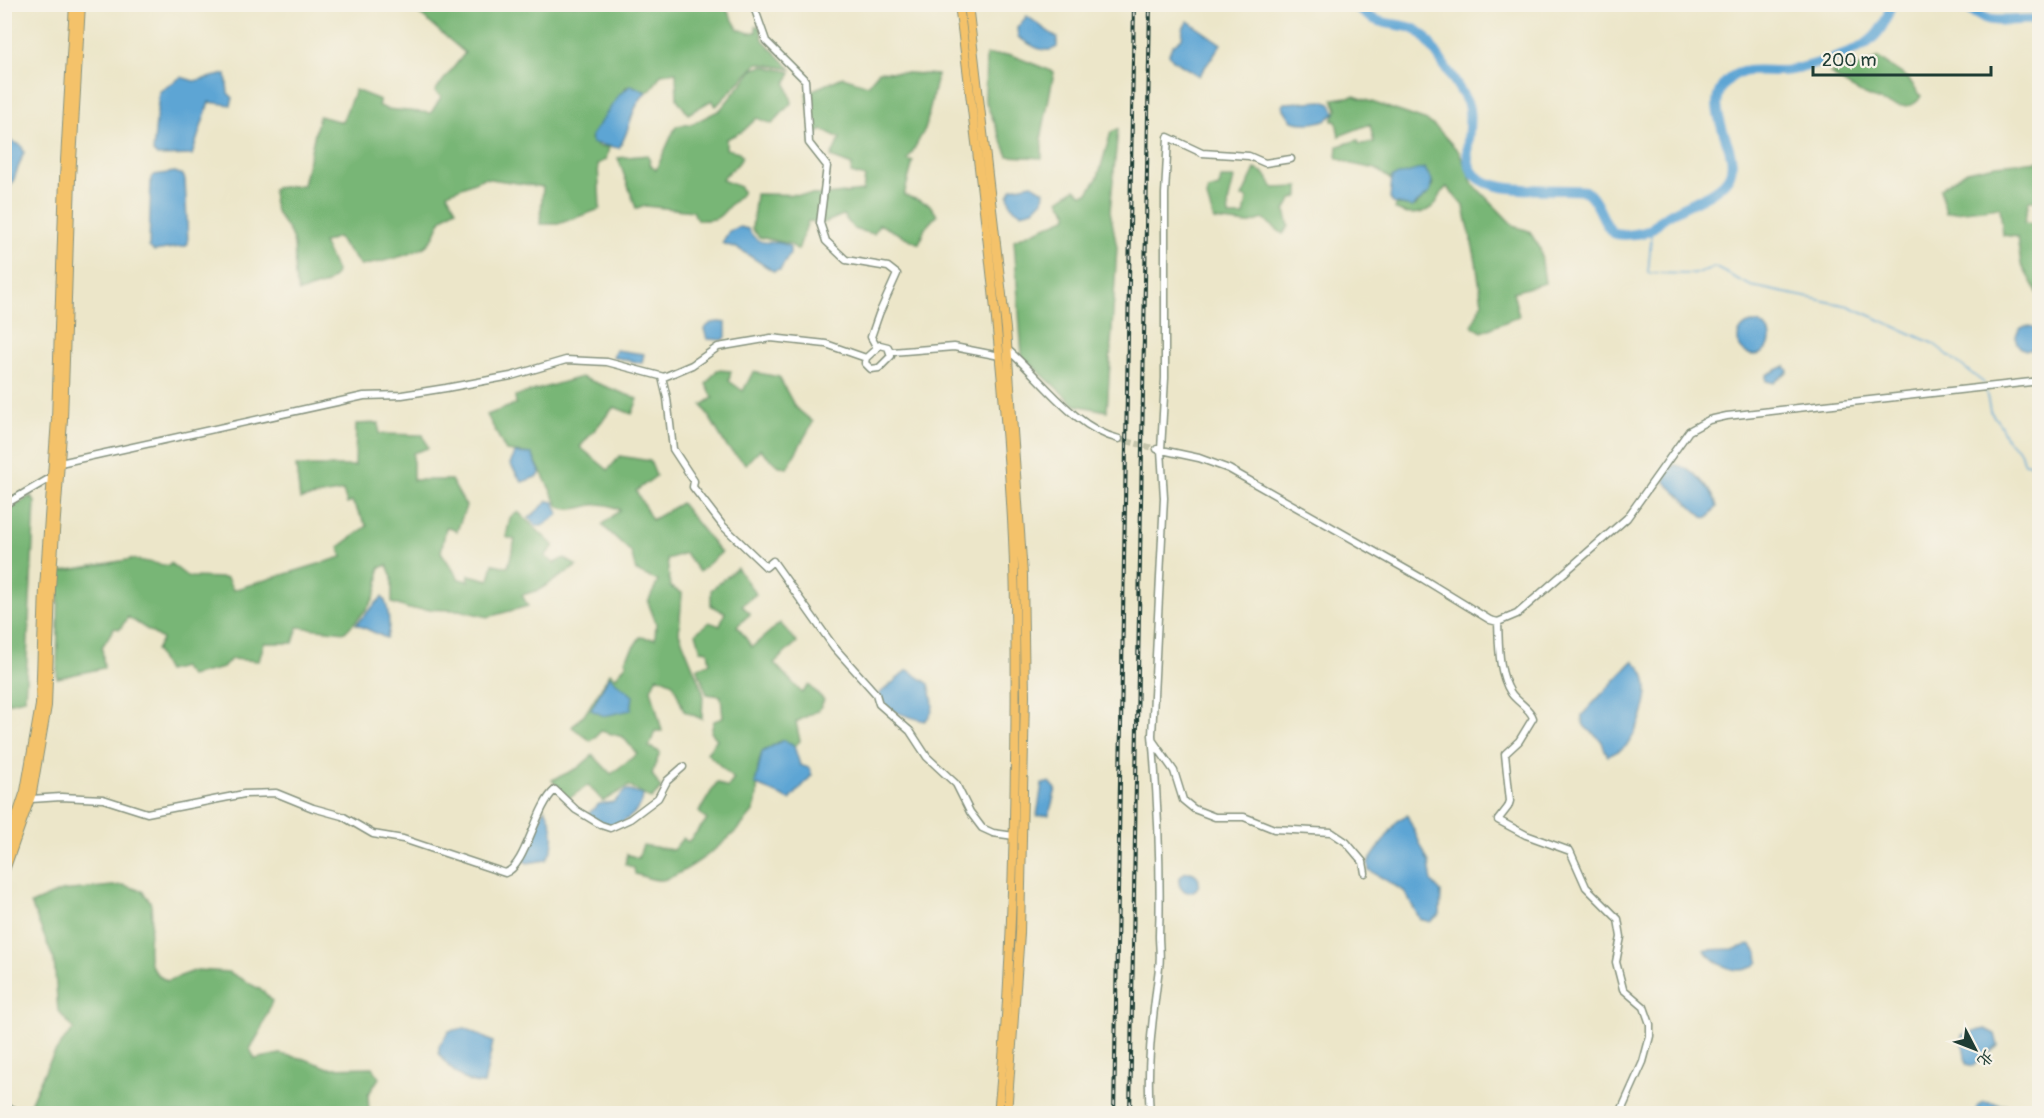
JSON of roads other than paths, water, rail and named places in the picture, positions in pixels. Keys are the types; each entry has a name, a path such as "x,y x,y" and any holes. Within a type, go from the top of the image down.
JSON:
{"main road":[{"path":"4,855 26,791 38,724 60,324 64,178 74,4"},
{"path":"4,873 31,799 47,706 81,4"},
{"path":"959,4 1000,356 1015,593 1014,837 1008,986 998,1113"},
{"path":"968,4 1008,350 1022,547 1025,696 1020,933 1007,1113"}],"street":[{"path":"753,4 766,41 805,80 808,140 813,151 827,166 820,223 823,237 846,260 888,267 897,274 879,314 872,337 876,346"},
{"path":"1150,1113 1153,1006 1160,967 1161,896 1156,764 1152,740 1164,498 1159,449 1165,378 1165,194 1168,137 1202,153 1250,156 1264,163 1291,159"},
{"path":"60,463 364,396 446,388 511,376 566,360 607,362 662,377 692,365 718,347 771,338 826,344 866,358"},
{"path":"892,352 891,356 876,369 865,363 866,358 876,346 885,345 892,352 954,347 1000,356"},
{"path":"1008,350 1076,414 1103,433 1119,439"},
{"path":"662,377 673,449 694,481 693,487 708,508 766,567 773,561 828,638 876,694 879,704 910,731 927,757 956,783 970,812 982,828 993,833 1014,837"},
{"path":"1159,449 1229,468 1424,579 1490,620 1498,622 1517,614 1627,518 1682,438 1696,425 1727,416 2040,381"},
{"path":"4,505 52,477"},
{"path":"1498,622 1500,661 1507,683 1512,695 1533,718 1519,741 1505,754 1510,801 1498,820 1526,835 1567,849 1574,857 1586,887 1618,919 1621,937 1616,962 1623,989 1644,1007 1650,1031 1643,1062 1621,1111 1624,1113"},
{"path":"1152,740 1174,771 1183,800 1194,809 1215,817 1244,818 1274,829 1331,832 1346,842 1363,862 1365,873"},
{"path":"31,799 61,796 103,799 147,813 243,794 276,793 313,808 342,816 373,834 403,839 505,873 517,864 544,801 555,790 576,810 610,828 630,819 658,798 667,781 683,768"},
{"path":"4,1106 25,1113"}],"water":[{"path":"1027,16 1057,38 1057,47 1042,50 1018,37 1017,28"},
{"path":"1188,21 1221,44 1199,76 1173,60 1169,54 1172,46 1182,38 1183,28"},
{"path":"226,74 228,93 233,98 231,105 209,102 192,155 157,156 153,152 159,92 181,77 194,81"},
{"path":"631,85 646,92 636,106 619,148 592,143 591,136 619,95"},
{"path":"1323,101 1331,104 1335,113 1315,123 1292,121 1282,106 1284,103"},
{"path":"5,139 21,145 24,152 12,184 5,193"},
{"path":"1424,168 1432,180 1430,192 1412,207 1393,203 1390,198 1392,177"},
{"path":"175,172 183,175 185,180 188,243 186,246 154,251 149,247 151,178 154,175"},
{"path":"1032,184 1044,191 1043,200 1033,210 1021,213 1011,206 1008,195 1012,188"},
{"path":"740,227 748,229 753,236 763,242 784,244 790,247 790,254 780,270 773,271 739,249 722,243 729,231"},
{"path":"711,323 726,323 726,337 723,340 707,339 704,329"},
{"path":"1754,323 1765,328 1770,339 1765,350 1754,355 1743,350 1738,339 1743,328"},
{"path":"2028,326 2033,327 2039,333 2039,343 2033,349 2028,350 2023,349 2017,343 2016,338 2017,333 2023,327"},
{"path":"616,350 644,354 642,363 613,357"},
{"path":"1785,366 1788,371 1774,383 1766,381 1766,375"},
{"path":"515,453 532,454 540,472 539,476 522,482 510,464"},
{"path":"1674,465 1694,474 1712,494 1717,507 1708,518 1703,517 1665,482 1666,475"},
{"path":"548,501 554,502 559,514 542,526 536,526 529,518"},
{"path":"382,597 388,617 386,638 356,624"},
{"path":"1633,661 1646,678 1646,701 1643,713 1628,744 1608,756 1599,738 1584,725 1582,715"},
{"path":"908,670 929,684 933,709 924,721 891,709 881,700 879,694"},
{"path":"609,676 633,696 631,710 604,716 591,710"},
{"path":"783,740 794,746 800,765 809,768 812,775 790,800 755,784 762,752"},
{"path":"1050,782 1056,789 1049,815 1037,816 1042,784"},
{"path":"626,790 643,795 639,807 624,821 605,825 588,814 599,804 614,802"},
{"path":"545,808 551,821 553,834 550,854 546,860 527,863 522,859"},
{"path":"1407,815 1429,863 1432,882 1441,892 1440,914 1430,922 1420,919 1404,891 1369,870 1368,863 1398,820"},
{"path":"1189,872 1196,875 1199,882 1196,889 1189,892 1182,889 1179,882 1182,875"},
{"path":"1750,944 1758,953 1759,962 1745,970 1722,965 1704,950 1735,949"},
{"path":"465,1028 493,1042 484,1084 470,1082 458,1075 439,1053 439,1046 449,1031"},
{"path":"1985,1029 1995,1034 1998,1046 1973,1066 1966,1064 1962,1035"},
{"path":"1984,1102 2009,1106 2010,1113 1975,1113 1977,1107"}],"waterway":[{"path":"1353,4 1373,19 1412,28 1427,40 1468,105 1470,114 1469,164 1480,179 1490,184 1516,189 1585,191 1594,201 1612,232 1623,235 1648,231 1669,214 1718,188 1730,174 1732,163 1718,114 1717,102 1720,90 1729,79 1741,72 1797,69 1857,49 1866,44 1881,28 1891,4"},
{"path":"1960,4 1991,20 2040,20"},
{"path":"1652,228 1648,273 1695,274 1714,267 1751,286 1849,306 1934,344 1984,383"},
{"path":"1986,391 1990,411 2001,426 2007,440 2019,450 2025,463 2040,466"}],"tunnel":[{"path":"1119,439 1157,449"}],"railway":[{"path":"1114,1114 1134,4"},
{"path":"1130,1114 1150,4"}]}
